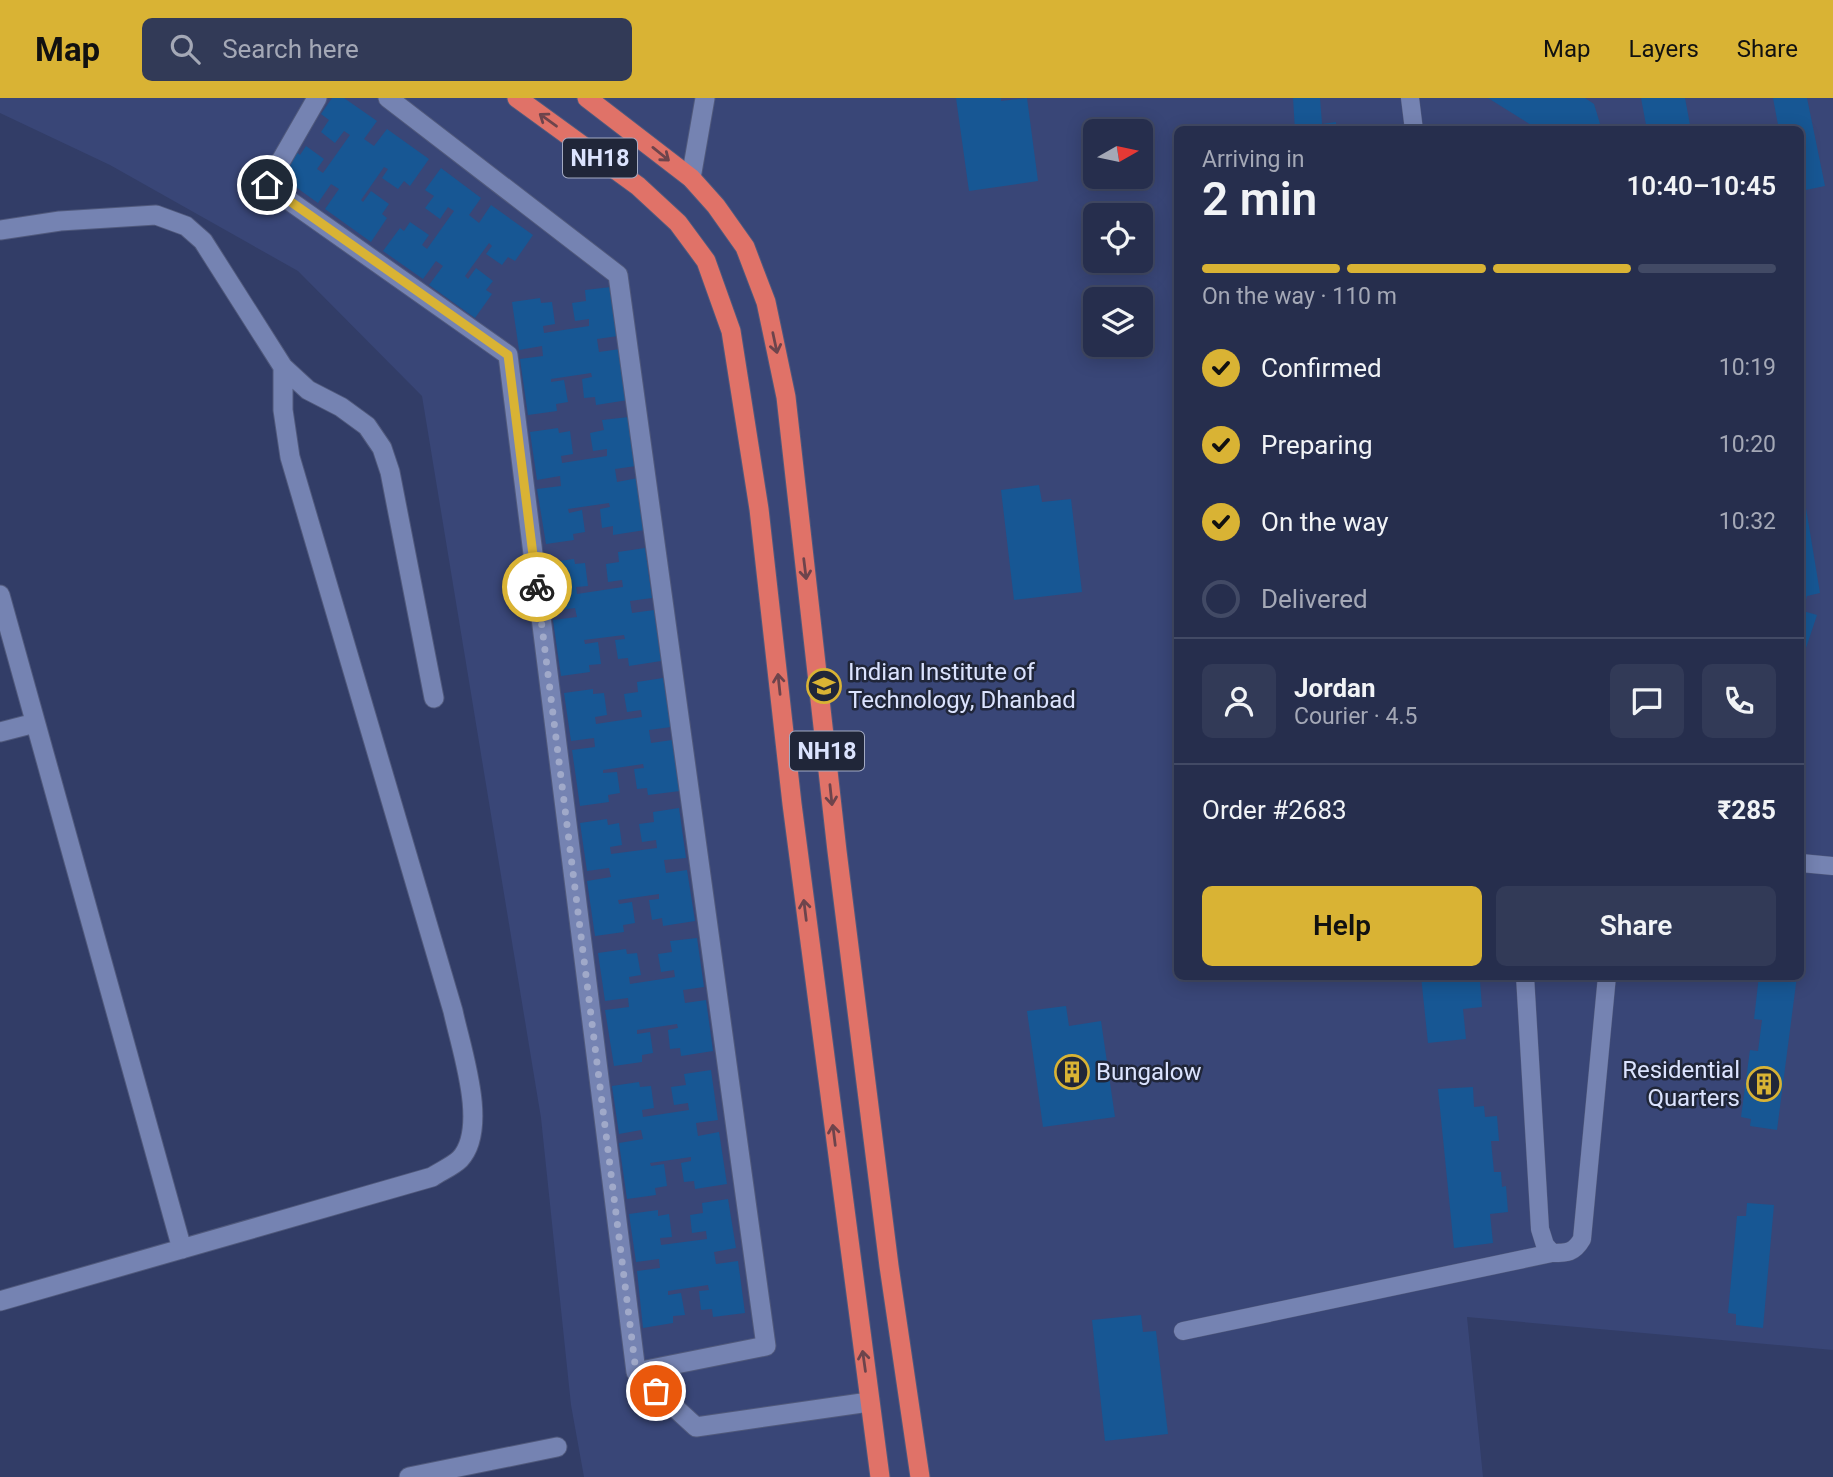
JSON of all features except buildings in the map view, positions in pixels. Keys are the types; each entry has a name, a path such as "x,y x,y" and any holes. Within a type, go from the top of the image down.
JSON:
{"highway":[{"name":"NH18","path":"517,98 638,186 678,223 706,261 731,331 759,509 792,804 880,1477"},
{"name":"NH18","path":"587,98 691,178 716,206 746,247 766,302 786,397 837,851 889,1266 920,1477"}],"street":[{"path":"317,98 267,185 508,355 636,1372 696,1427 869,1402"},
{"path":"388,98 618,275 766,1346 636,1372"},
{"path":"691,178 705,98"},
{"path":"0,230 60,221 156,215 186,226 203,241 282,367 308,390 341,407 367,426 382,448 390,472 434,698"},
{"path":"0,1301 432,1177 460,1159 473,1136 472,1097 453,1012 290,457 283,410 282,367"},
{"path":"0,595 182,1249"},
{"path":"0,732 35,723"},
{"path":"409,1477 557,1447"}],"lane":[{"path":"1410,98 1414,126"},
{"path":"1804,863 1833,866"},
{"path":"1525,980 1541,1229 1545,1245 1552,1253"},
{"path":"1183,1331 1552,1253 1568,1253 1577,1248 1582,1239 1607,980"}],"shaded area":[{"name":"Indian Institute of Technology, Dhanbad","path":"0,98 1833,98 1833,1350 1467,1317 1483,1477 584,1477 571,1405 541,1118 422,396 298,271 110,165 0,113"}],"way so far":[{"path":"537,587 636,1372 656,1391"}],"place":[{"name":"Indian Institute of Technology, Dhanbad","path":"824,686"},
{"name":"Bungalow","path":"1072,1072"},
{"name":"Residential Quarters","path":"1764,1084"}],"route":[{"path":"267,185 508,355 537,587"}]}
